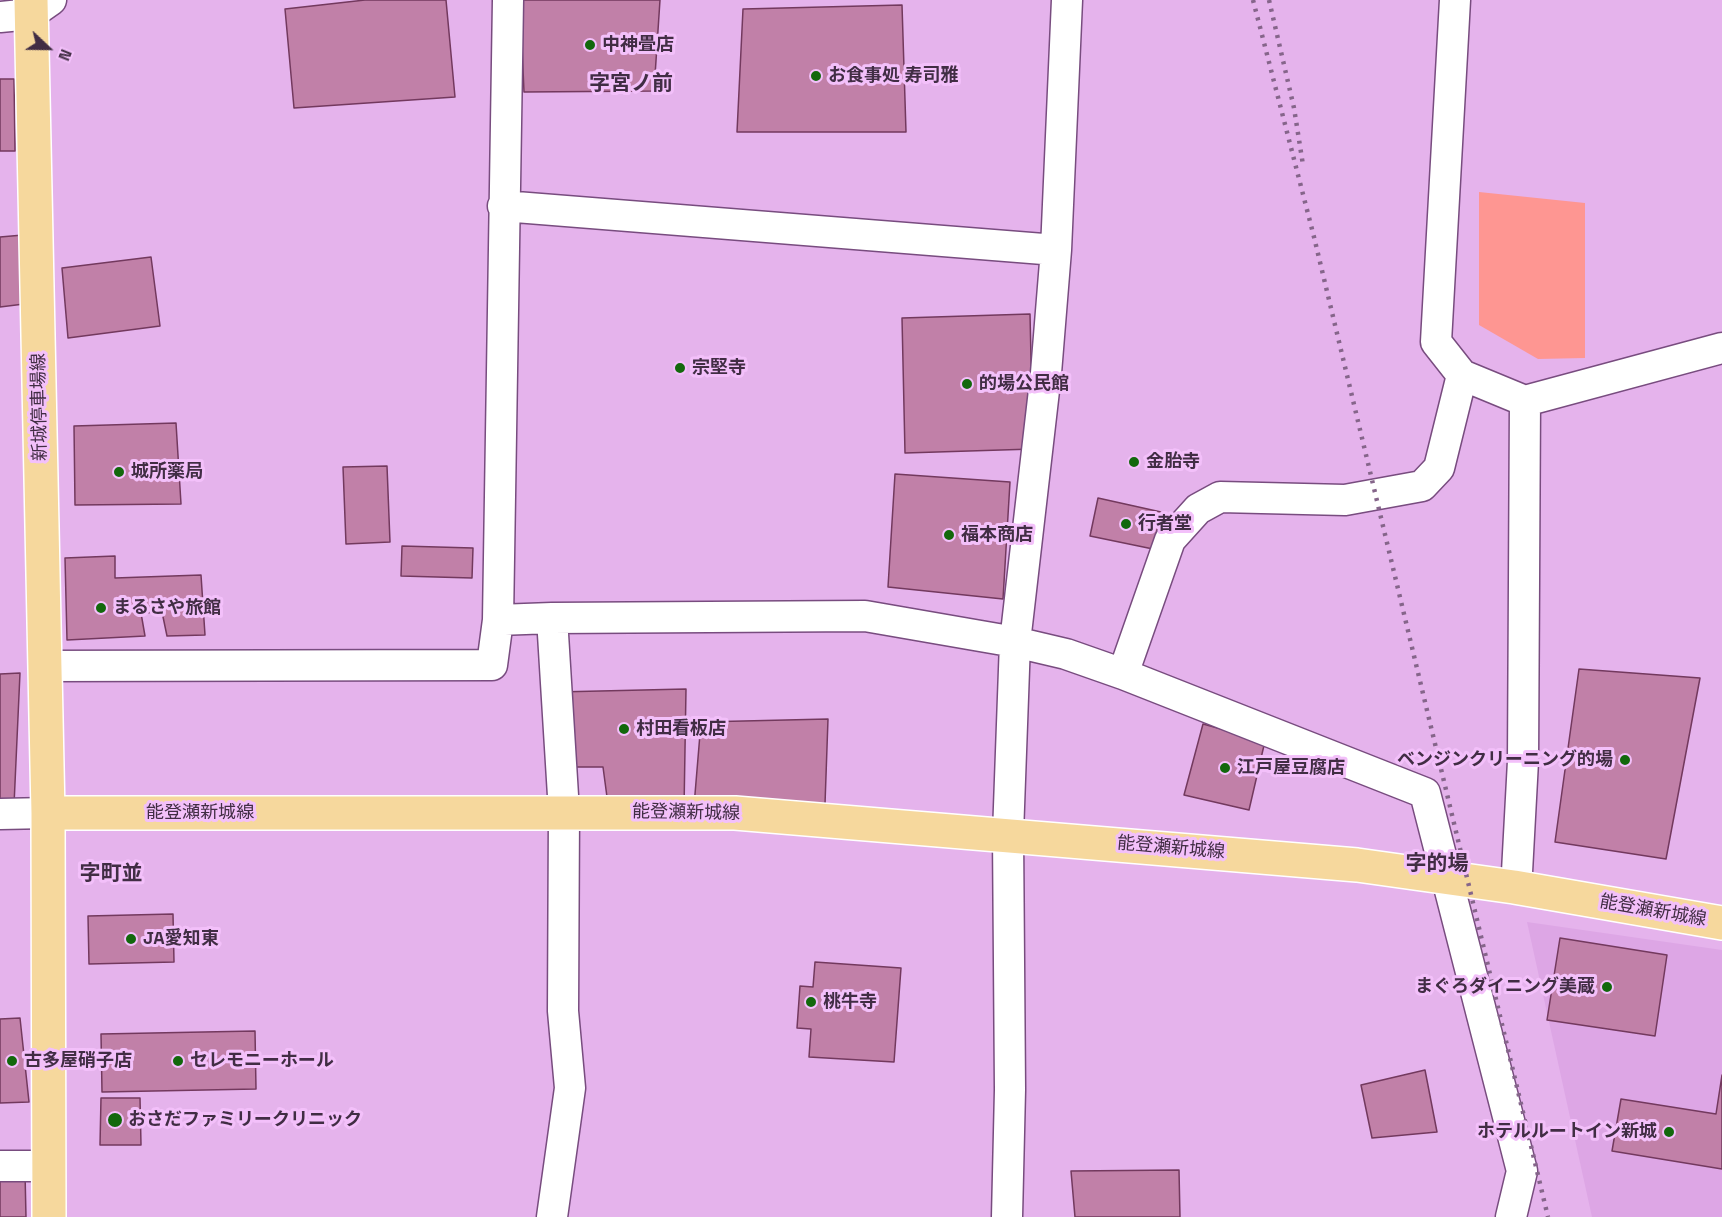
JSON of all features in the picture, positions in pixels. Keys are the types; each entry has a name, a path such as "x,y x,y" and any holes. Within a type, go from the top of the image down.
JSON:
{"main road":[{"name":"新城停車場線","path":"28,8 48,813"},
{"name":"能登瀬新城線","path":"48,813 735,813 1008,834 1357,865 1514,887 1722,923"},
{"path":"48,813 49,1217"}],"street":[{"path":"45,666 492,665 498,620 508,0"},
{"path":"1007,1217 1010,1090 1008,834 1015,642 1046,373 1056,250 1066,0"},
{"path":"1455,0 1436,342 1462,375 1526,401 1722,348"},
{"path":"503,206 1056,250"},
{"path":"1123,674 1170,540 1197,509 1220,497 1346,500 1422,486 1439,468 1462,375"},
{"path":"1514,887 1517,872 1523,761 1526,401"},
{"path":"498,620 865,616 1015,642 1066,654 1123,674 1425,793 1522,1172 1511,1217"},
{"path":"552,618 564,812 563,1011 570,1088 552,1217"},
{"path":"0,814 48,813"},
{"path":"0,1166 49,1166"}],"shaded area":[{"path":"1479,192 1585,203 1585,358 1538,359 1479,325"},
{"path":"1527,922 1722,950 1722,1217 1592,1217"}],"building":[{"path":"365,0 446,0 455,97 294,108 285,9"},
{"name":"中神畳店","path":"520,0 660,0 654,91 524,92"},
{"path":"902,5 906,132 737,132 743,9"},
{"path":"0,79 14,79 15,151 0,151"},
{"path":"23,235 24,304 0,307 0,237"},
{"path":"151,257 160,326 68,338 62,268"},
{"name":"的場公民館","path":"1030,314 1033,449 905,453 902,318"},
{"path":"176,423 181,504 75,505 74,426"},
{"path":"387,466 390,542 346,544 343,467"},
{"name":"福本商店","path":"895,474 1010,482 1003,599 888,587"},
{"name":"行者堂","path":"1098,498 1161,512 1153,549 1090,536"},
{"path":"402,546 473,548 472,578 401,576"},
{"path":"115,556 115,578 201,575 205,635 167,636 162,612 141,613 145,636 67,640 65,558"},
{"name":"ベンジンクリーニング的場","path":"1579,669 1700,678 1666,859 1555,842"},
{"path":"20,673 14,805 0,805 0,674"},
{"name":"村田看板店","path":"686,689 684,809 607,797 603,767 568,767 557,692"},
{"path":"828,719 825,804 694,806 701,722"},
{"name":"江戸屋豆腐店","path":"1203,724 1265,741 1249,810 1184,795"},
{"name":"JA愛知東","path":"173,914 174,962 89,964 88,916"},
{"name":"まぐろダイニング美蔵","path":"1560,938 1667,955 1655,1036 1547,1020"},
{"path":"815,962 901,968 894,1062 809,1057 811,1029 797,1028 800,986 813,987"},
{"name":"古多屋硝子店","path":"20,1018 29,1102 0,1103 0,1019"},
{"name":"セレモニーホール","path":"255,1031 256,1089 102,1092 101,1034"},
{"path":"1425,1070 1437,1132 1372,1138 1361,1085"},
{"name":"ホテルルートイン新城","path":"1722,1075 1722,1169 1612,1151 1621,1099 1716,1114"},
{"path":"101,1098 140,1098 141,1145 100,1145"},
{"path":"1179,1170 1180,1217 1075,1217 1071,1171"},
{"path":"25,1172 26,1217 0,1217 0,1173"}],"railway":[{"path":"1253,0 1314,237 1548,1217"},
{"path":"1269,0 1294,108 1303,165"}],"place":[{"name":"中神畳店","path":"590,45"},
{"name":"お食事処 寿司雅","path":"816,76"},
{"name":"宗堅寺","path":"680,368"},
{"name":"的場公民館","path":"967,384"},
{"name":"金胎寺","path":"1134,462"},
{"name":"城所薬局","path":"119,472"},
{"name":"行者堂","path":"1126,524"},
{"name":"福本商店","path":"949,535"},
{"name":"まるさや旅館","path":"101,608"},
{"name":"村田看板店","path":"624,729"},
{"name":"ベンジンクリーニング的場","path":"1625,760"},
{"name":"江戸屋豆腐店","path":"1225,768"},
{"name":"JA愛知東","path":"131,939"},
{"name":"まぐろダイニング美蔵","path":"1607,987"},
{"name":"桃牛寺","path":"811,1002"},
{"name":"古多屋硝子店","path":"12,1061"},
{"name":"セレモニーホール","path":"178,1061"},
{"name":"おさだファミリークリニック","path":"115,1120"},
{"name":"ホテルルートイン新城","path":"1669,1132"}],"district":[{"name":"字宮ノ前","path":"631,84"},
{"name":"字的場","path":"1437,864"},
{"name":"字町並","path":"111,874"}]}
